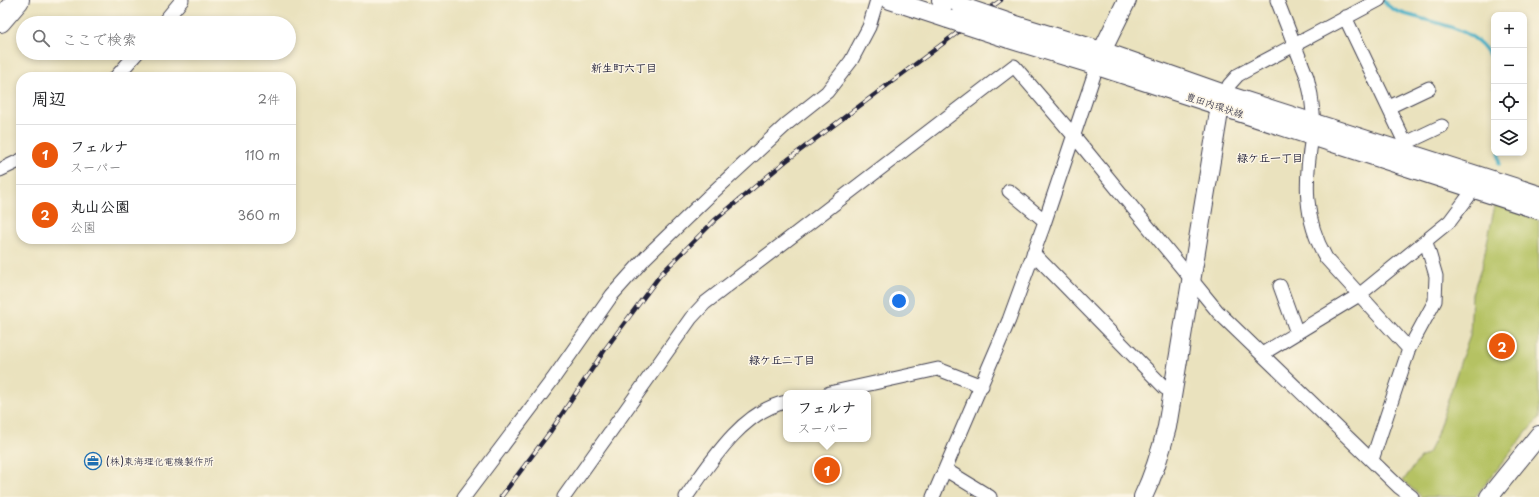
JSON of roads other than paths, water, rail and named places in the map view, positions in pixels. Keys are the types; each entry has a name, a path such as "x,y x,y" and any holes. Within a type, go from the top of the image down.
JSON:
{"highway":[{"path":"0,3 3,0"},
{"path":"0,20 18,0"}],"street":[{"path":"0,29 28,0"},
{"path":"169,16 182,0"},
{"path":"464,497 549,385 612,295 646,257 708,196 788,123 827,92 852,61 869,27 877,0"},
{"name":"豊田内環状線","path":"890,0 952,6 1011,32 1100,58 1224,101 1313,129 1474,189 1539,210"},
{"path":"933,497 946,470 1009,320 1045,221 1100,58 1127,0"},
{"path":"1277,0 1307,77 1312,95 1313,129 1307,168 1307,190 1312,227 1318,244 1326,258 1409,349"},
{"path":"1143,497 1161,452 1168,427 1191,280 1224,101 1230,85 1238,75 1377,1"},
{"path":"1345,17 1408,148 1442,126"},
{"path":"120,72 131,60"},
{"path":"564,497 691,318 705,303 1014,66 1074,136 1218,312 1412,497"},
{"path":"1389,107 1429,88"},
{"name":"豊田内環状線","path":"1313,129 1408,148 1539,195"},
{"path":"0,170 16,162"},
{"path":"1262,354 1359,295 1450,221 1474,189"},
{"path":"1009,190 1045,221"},
{"path":"1372,460 1409,349 1435,300 1436,276 1426,242"},
{"path":"1033,253 1165,388 1173,393"},
{"path":"1280,286 1297,333"},
{"path":"843,390 938,370 982,386"},
{"path":"686,497 707,467 732,437 752,418 775,404 783,403"},
{"path":"1489,497 1539,435"},
{"path":"946,470 990,497"}],"waterway":[{"path":"1383,0 1392,9 1399,12 1446,25 1468,34 1485,49 1491,59 1494,84"},
{"path":"1499,156 1499,164"}],"railway":[{"path":"501,497 550,432 606,348 661,274 715,220 786,161 1001,0"}],"place":[{"name":"丸山公園","path":"1502,346"},
{"name":"(株)東海理化電機製作所","path":"93,461"},
{"name":"フェルナ","path":"827,470"}],"district":[{"name":"新生町六丁目","path":"624,68"},
{"name":"緑ケ丘一丁目","path":"1270,158"},
{"name":"緑ケ丘二丁目","path":"782,360"}]}
